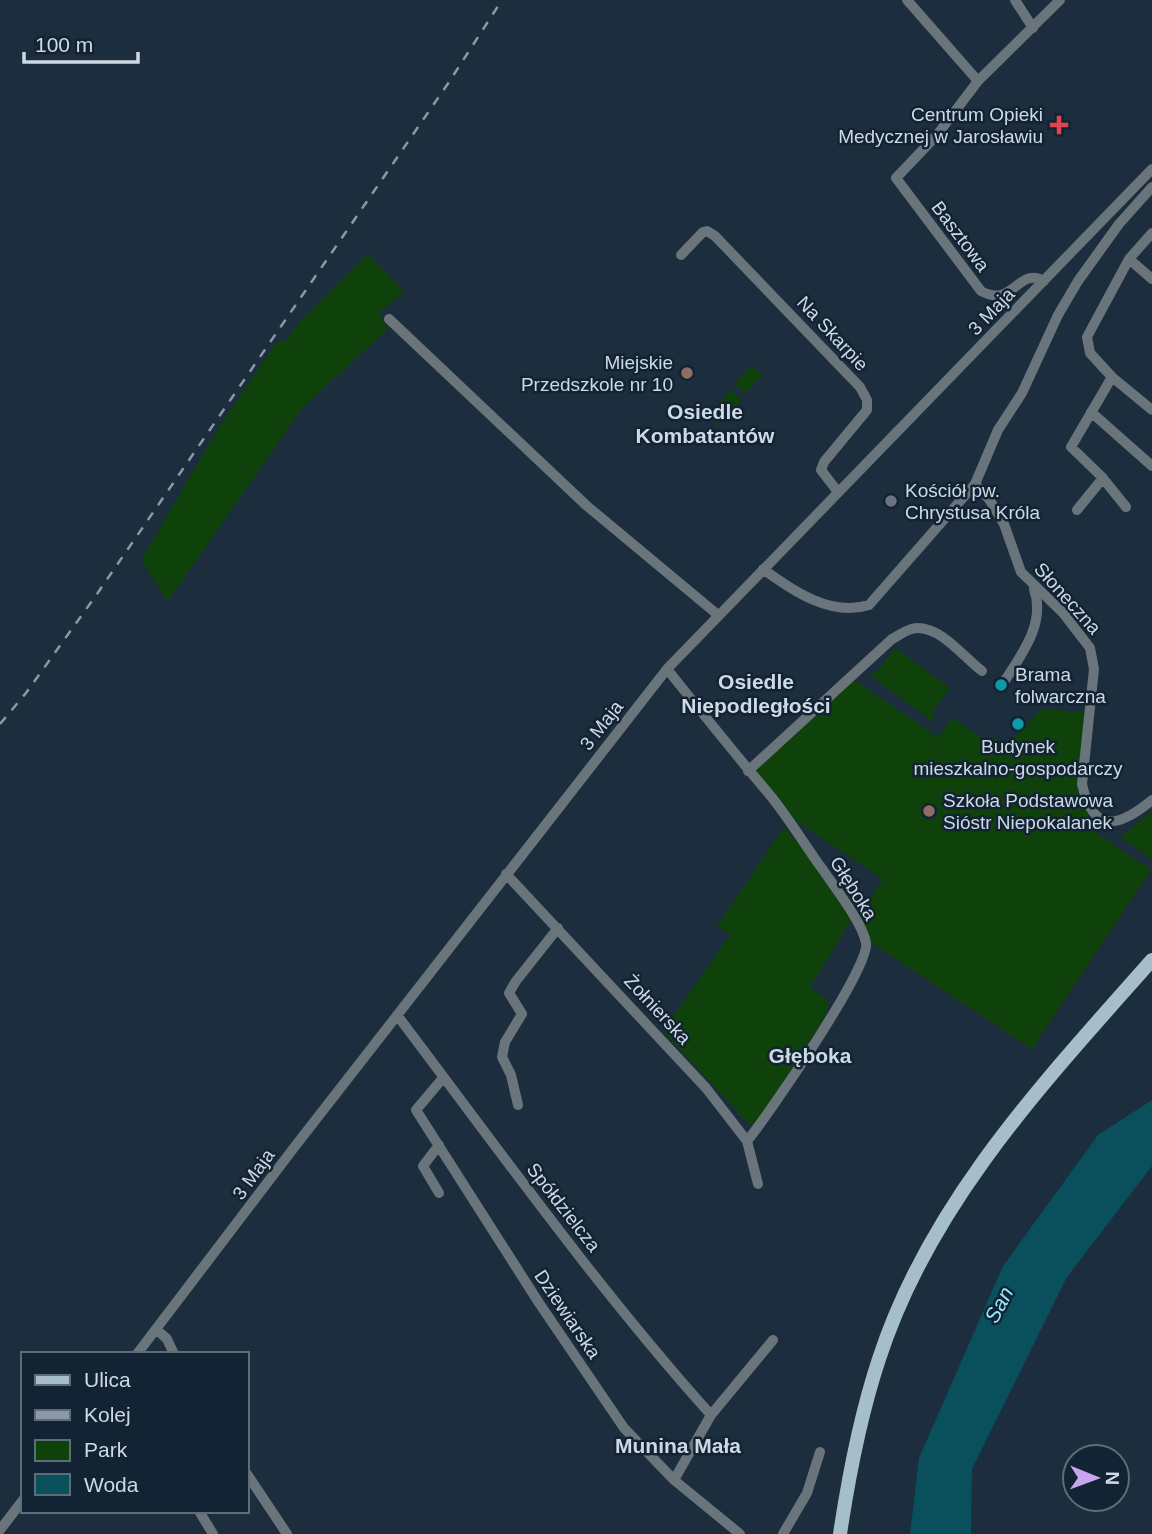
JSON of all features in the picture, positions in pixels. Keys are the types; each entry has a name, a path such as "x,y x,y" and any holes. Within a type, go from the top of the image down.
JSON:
{"main road":[{"path":"840,1534 856,1443 879,1357 904,1294 932,1240 991,1148 1152,960"}],"street":[{"path":"907,0 978,81 1060,0"},
{"path":"1015,0 1033,28"},
{"name":"Basztowa","path":"978,81 937,135 896,178 981,290 990,295 1002,296 1027,278 1037,277 1044,281"},
{"name":"3 Maja","path":"139,1352 667,669 1152,169"},
{"path":"762,569 791,590 834,607 857,608 869,605 975,484 998,430 1022,394 1064,303 1107,239 1152,187"},
{"name":"Na Skarpie","path":"681,255 696,238 707,231 860,387 867,400 867,410 860,422 824,462 821,470 838,492"},
{"path":"1152,233 1129,259 1087,337 1090,353 1112,377 1152,410"},
{"path":"1129,259 1151,276"},
{"path":"389,319 587,506 718,615"},
{"path":"1112,377 1071,447 1103,478 1126,507"},
{"path":"1091,412 1152,466"},
{"path":"1077,510 1103,478"},
{"name":"Słoneczna","path":"975,484 999,514 1021,572 1083,636 1093,657 1082,784 1085,799 1092,812 1107,821 1118,821 1130,817 1152,800"},
{"path":"1004,682 1021,655 1037,620 1039,606 1033,586"},
{"path":"748,771 892,639 906,631 917,628 944,639 982,671"},
{"name":"Głęboka","path":"667,669 765,789 847,904 867,943 864,956 833,1013 764,1121 747,1141"},
{"name":"Żołnierska","path":"506,874 706,1088 747,1141 758,1184"},
{"path":"518,1105 511,1075 502,1057 505,1042 522,1014 509,993 558,928"},
{"name":"Spółdzielcza","path":"397,1015 525,1186 674,1373 711,1415"},
{"name":"Dziewiarska","path":"443,1078 416,1110 539,1303 624,1428 674,1480 740,1534"},
{"path":"439,1145 423,1166 439,1193"},
{"path":"156,1329 167,1339 173,1352"},
{"path":"674,1480 711,1415 773,1340"},
{"path":"783,1534 807,1493 820,1452"},
{"path":"248,1476 287,1534"},
{"path":"0,1530 21,1503"},
{"path":"201,1513 213,1534"}],"green space":[{"path":"368,254 404,292 379,313 388,329 303,407 168,601 141,560 221,424 277,341 285,341 301,321"},
{"path":"752,366 762,376 745,394 735,384"},
{"path":"731,390 742,400 719,425 708,414"},
{"path":"895,648 950,688 931,713 935,716 932,721 871,676"},
{"path":"854,680 938,737 952,718 989,742 993,737 1007,746 1041,709 1085,712 1081,794 1094,831 1151,870 1032,1049 870,942 856,920 883,879 789,816 754,771"},
{"path":"1152,811 1152,860 1120,837"},
{"path":"784,827 818,867 851,920 810,987 829,1002 826,1015 757,1123 749,1124 663,1031 730,935 717,926"}],"water":[{"name":"San","path":"1152,1100 1152,1166 1067,1277 972,1469 971,1534 910,1534 919,1458 1003,1266 1098,1135"}],"railway":[{"path":"0,724 26,693 97,594 449,82 502,0"}],"place":[{"name":"Centrum Opieki Medycznej w Jarosławiu","path":"1059,125"},
{"name":"Miejskie Przedszkole nr 10","path":"687,373"},
{"name":"Kościół pw. Chrystusa Króla","path":"891,501"},
{"name":"Brama folwarczna","path":"1001,685"},
{"name":"Budynek mieszkalno-gospodarczy","path":"1018,724"},
{"name":"Szkoła Podstawowa Sióstr Niepokalanek","path":"929,811"}],"district":[{"name":"Osiedle Kombatantów","path":"705,424"},
{"name":"Osiedle Niepodległości","path":"756,694"},
{"name":"Głęboka","path":"810,1056"},
{"name":"Munina Mała","path":"678,1446"}]}
